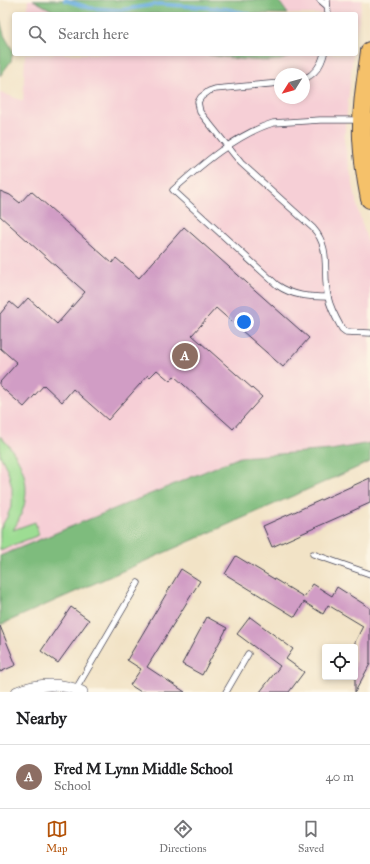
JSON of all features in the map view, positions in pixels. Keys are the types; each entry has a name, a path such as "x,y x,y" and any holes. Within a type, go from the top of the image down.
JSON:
{"main road":[{"path":"370,51 366,120 362,139 366,181 370,199"}],"street":[{"path":"18,692 29,687 56,684 79,691"}],"lane":[{"path":"320,0 327,3"},
{"path":"310,76 322,63 324,56"},
{"path":"274,83 215,88 201,97 198,102 200,112 246,169 313,228 320,237 325,254 328,297 342,329 346,332 370,333"},
{"path":"328,297 297,295 284,290 173,190 191,174 228,147 249,134 273,123 320,120 366,120"},
{"path":"313,554 370,574"},
{"path":"79,691 138,584"},
{"path":"226,692 248,654"}],"shaded area":[{"path":"28,0 362,0 358,25 358,12 27,12"},
{"path":"25,56 353,56 344,141 359,214 370,249 370,462 0,625 0,92 23,101"}],"green space":[{"path":"33,0 278,0 287,12 55,12"},
{"path":"0,19 4,35 12,49 12,56 11,61 0,76"},
{"path":"219,56 289,56 284,59 269,61"},
{"path":"0,436 17,458 25,481 26,493 24,505 13,530 35,522 39,535 0,550 0,529 12,504 12,488 8,471 0,455"},
{"path":"370,443 370,462 0,625 0,556 240,457 331,450"}],"building":[{"path":"0,191 10,195 20,203 31,191 112,263 116,258 139,278 184,227 309,338 283,367 216,308 192,335 262,397 233,429 174,376 170,381 157,370 150,377 148,375 108,420 73,389 62,402 44,385 24,407 0,386 0,382 17,363 0,348 0,314 10,302 18,309 28,298 57,324 85,292 0,216"},
{"path":"370,478 370,503 272,547 263,526"},
{"path":"236,556 304,597 313,584 332,596 337,587 370,608 370,664 355,692 355,680 358,680 358,644 355,644 355,642 363,626 328,605 323,614 304,602 295,617 225,574"},
{"path":"181,569 200,581 147,667 185,692 141,692 130,685 141,669 127,660"},
{"path":"71,607 89,620 58,663 41,651"},
{"path":"207,617 227,628 202,675 182,664"},
{"path":"250,617 293,649 286,659 304,672 289,692 260,692 280,666 237,634"},
{"path":"0,626 16,665 0,672"}],"waterway":[{"path":"65,0 90,8 121,10 159,4 227,9 240,12"}],"place":[{"name":"Fred M Lynn Middle School","path":"185,356"}]}
